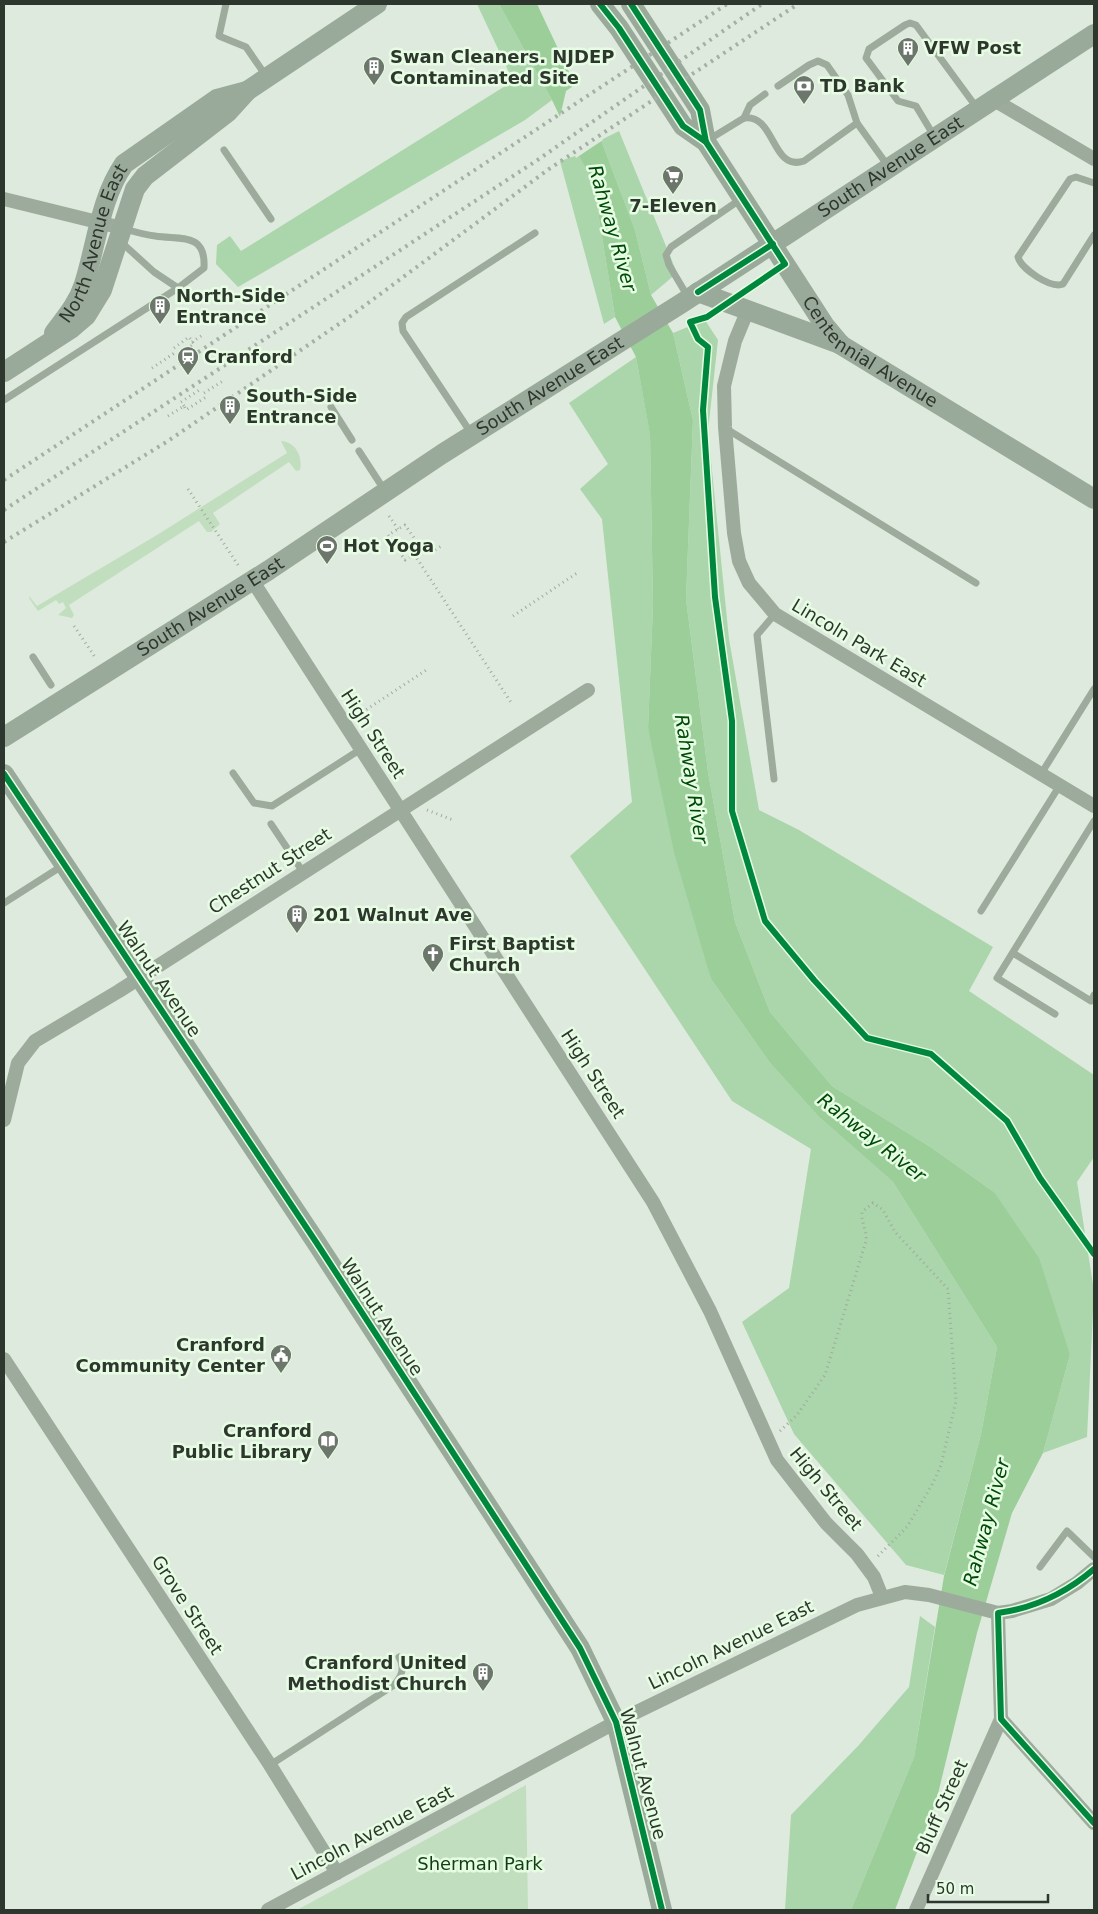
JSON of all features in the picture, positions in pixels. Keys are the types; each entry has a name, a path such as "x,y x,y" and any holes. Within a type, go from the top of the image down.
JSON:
{"main road":[{"name":"North Avenue East","path":"4,372 72,328 86,316 102,290 135,190 146,176 228,112 247,91 377,4"},
{"name":"Centennial Avenue","path":"600,4 619,28 683,126 706,142 825,326 841,345 1094,499"},
{"name":"Centennial Avenue","path":"631,4 700,110 706,142"},
{"name":"South Avenue East","path":"4,737 252,580 472,435 690,298 1094,34"},
{"name":"North Avenue East","path":"48,343 76,304 84,284 100,223 115,177 124,164 217,98 247,91"},
{"path":"690,298 748,312 841,345"},
{"name":"Walnut Avenue","path":"4,774 326,1257 580,1648 616,1722 662,1910"}],"street":[{"path":"986,105 1094,159"},
{"path":"4,199 100,223 120,233"},
{"name":"Lincoln Park East","path":"748,312 735,341 724,386 724,427 734,533 739,561 749,582 775,614 1094,806"},
{"name":"High Street","path":"252,580 653,1202 710,1311 768,1440 783,1468 826,1523 857,1554 867,1567 874,1577 882,1597"},
{"name":"Chestnut Street","path":"5,1112 18,1063 35,1041 140,977 588,690"},
{"name":"Grove Street","path":"4,1359 270,1765 337,1873"},
{"name":"Lincoln Avenue East","path":"268,1910 616,1722 857,1605 905,1592 929,1595 994,1612 1012,1611 1051,1599 1077,1583 1094,1569"},
{"path":"994,1612 1001,1719 1094,1823"},
{"name":"Bluff Street","path":"916,1910 1001,1719"}],"lane":[{"path":"226,4 219,36 246,47 267,78"},
{"path":"935,138 916,106 898,101 866,58 869,49 905,25 910,23 916,25 986,105"},
{"path":"778,86 809,64 818,61 827,65 848,95 857,123 889,168"},
{"path":"744,118 750,105 765,94"},
{"path":"706,142 744,118 751,117 760,122 786,160 796,163 804,161 857,123"},
{"path":"224,150 271,220"},
{"path":"1093,181 1076,177 1070,179 1018,258 1020,263 1050,285 1057,287 1063,284 1094,235"},
{"path":"690,298 669,264 666,254 671,247 743,198"},
{"path":"120,233 154,272 178,288"},
{"path":"4,400 178,288 204,268 205,254 196,242 181,236 120,233"},
{"path":"472,435 403,331 402,323 406,317 535,233"},
{"path":"331,407 352,440"},
{"path":"724,427 976,583"},
{"path":"359,451 386,493"},
{"path":"774,779 757,635 775,614"},
{"path":"33,657 51,685"},
{"path":"1041,774 1094,689"},
{"path":"233,773 254,803 272,806 361,749"},
{"path":"981,911 1060,785"},
{"path":"1055,1014 997,978 1094,821"},
{"path":"271,824 303,872"},
{"path":"4,903 65,864"},
{"path":"1012,953 1091,1001 1094,995"},
{"path":"1040,1567 1067,1530 1094,1557"},
{"path":"270,1765 394,1685 402,1675 403,1668 399,1657"}],"path":[{"path":"690,322 698,339 708,347 703,410 716,597 732,721 732,811 765,921 814,980 867,1038 931,1054 1006,1121 1040,1178 1094,1254"},
{"path":"152,368 176,352 194,344 192,342 204,334"},
{"path":"176,352 189,338 192,342"},
{"path":"204,393 181,402 186,410 204,393 223,380"},
{"path":"168,416 184,406"},
{"path":"188,489 238,565"},
{"path":"389,516 398,529"},
{"path":"422,549 405,560 388,535 405,525 422,549 430,553 443,545"},
{"path":"414,554 512,704"},
{"path":"513,616 577,573"},
{"path":"74,626 95,657"},
{"path":"358,715 428,669"},
{"path":"768,1440 797,1415 825,1375 866,1241 866,1230 861,1219 862,1212 874,1203 883,1210 895,1232 948,1289 956,1401 941,1465 919,1509 902,1532 867,1567"}],"green space":[{"path":"281,441 291,444 297,451 301,465 300,470 296,471 289,462 213,513 220,524 211,532 207,532 199,521 69,605 74,615 72,618 58,615 66,608 63,602 59,604 56,600 38,611 29,598 29,596 37,606 157,535 287,453"},
{"name":"Sherman Park","path":"526,1785 528,1910 297,1910"}],"shaded area":[{"path":"477,4 499,4 552,100 525,120 238,287 216,264 217,245 230,236 241,251 513,81"},
{"path":"619,131 677,273 651,295 635,230 601,140"},
{"path":"578,155 593,181 615,317 604,324 560,161"},
{"path":"705,320 718,340 708,431 729,639 759,810 799,830 993,947 969,991 1094,1075 1094,1157 1077,1182 1094,1291 1087,1437 1043,1453 1070,1355 994,1192 932,1148 832,1086 770,1012 735,922 708,772 686,599 693,420 673,333"},
{"path":"636,357 650,434 653,605 648,728 711,979 770,1063 819,1117 893,1182 997,1347 981,1434 944,1575 906,1565 794,1434 742,1322 789,1288 811,1149 732,1101 570,856 632,802 602,519 580,489 608,464 569,403"},
{"path":"920,1616 935,1627 914,1757 851,1910 785,1910 791,1815 858,1746 909,1687"}],"water":[{"name":"Rahway River","path":"499,4 537,4 601,140 635,230 651,295 673,333 693,420 686,599 708,772 735,922 770,1012 832,1086 932,1148 994,1192 1039,1258 1070,1355 1043,1453 1012,1513 977,1633 936,1802 895,1910 851,1910 914,1757 944,1576 981,1434 997,1347 893,1182 819,1117 770,1063 711,979 674,852 648,728 653,605 650,435 636,357 615,317 593,181 578,155 552,100"}],"pier":[{"path":"576,84 603,140 576,158 559,121 566,91"}],"railway":[{"path":"4,480 727,4"},
{"path":"4,510 536,161 762,4"},
{"path":"4,542 168,441 352,315 549,169 798,4"}],"cycle path":[{"path":"600,4 619,28 683,126 706,142 785,264 707,317 690,322 698,339 708,347 703,410 715,597 732,721 732,811 765,921 814,980 867,1038 931,1054 1007,1121 1040,1178 1094,1254"},
{"path":"631,4 700,110 706,142"},
{"path":"698,292 773,244"},
{"path":"4,774 316,1242 580,1648 616,1722 662,1910"},
{"path":"1094,1569 1083,1578 1049,1598 1012,1611 998,1613 1001,1719 1094,1823"}],"place":[{"name":"VFW Post","path":"908,67"},
{"name":"Swan Cleaners. NJDEP Contaminated Site","path":"374,86"},
{"name":"TD Bank","path":"804,105"},
{"name":"7-Eleven","path":"673,195"},
{"name":"North-Side Entrance","path":"160,325"},
{"name":"Cranford","path":"188,376"},
{"name":"South-Side Entrance","path":"230,425"},
{"name":"Hot Yoga","path":"327,565"},
{"name":"201 Walnut Ave","path":"297,934"},
{"name":"First Baptist Church","path":"433,973"},
{"name":"Cranford Community Center","path":"281,1374"},
{"name":"Cranford Public Library","path":"328,1460"},
{"name":"Cranford United Methodist Church","path":"483,1692"}]}
